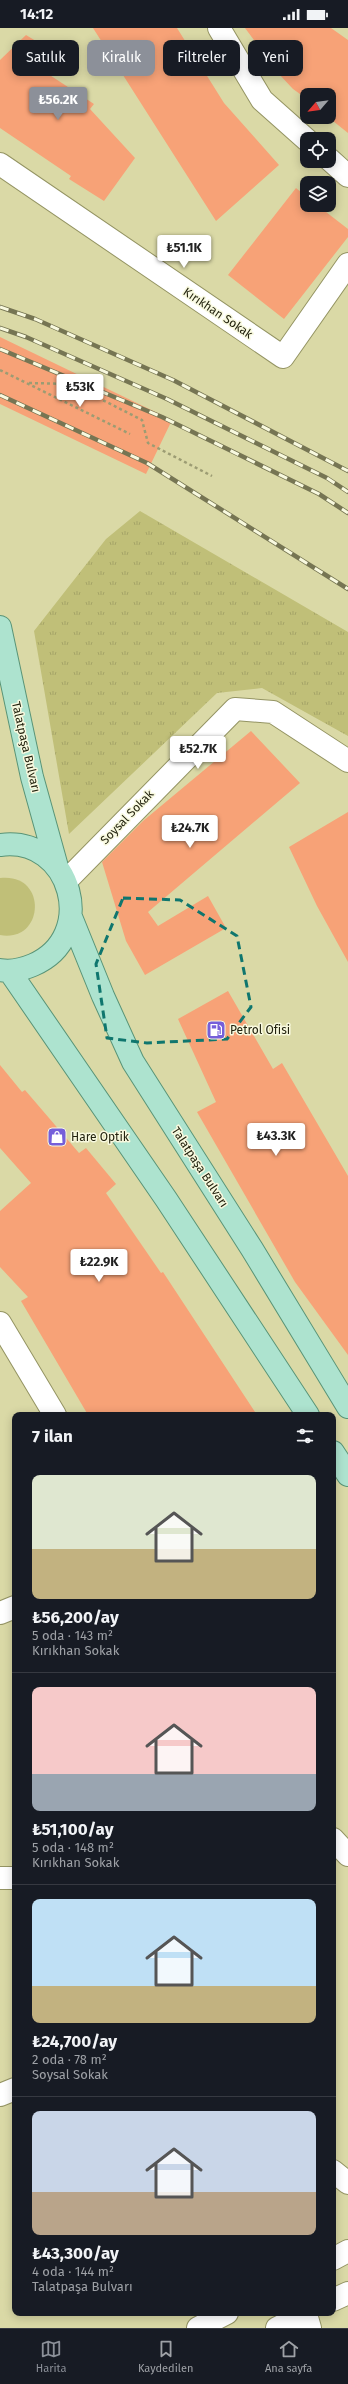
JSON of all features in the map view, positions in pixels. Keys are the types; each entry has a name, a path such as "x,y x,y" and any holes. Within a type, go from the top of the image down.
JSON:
{"main road":[{"name":"Talatpaşa Bulvarı","path":"0,627 32,777 61,874 71,899 71,917 103,996 133,1062 252,1249 348,1407"},
{"path":"0,845 9,844 27,847 43,854 61,874"},
{"path":"71,917 65,934 55,950 41,962 5,971 166,1199 306,1412"},
{"path":"336,1457 348,1475"}],"street":[{"path":"219,28 262,100 300,134"},
{"name":"Kırıkhan Sokak","path":"0,164 283,357 348,264"},
{"path":"336,165 348,176"},
{"name":"Soysal Sokak","path":"61,874 235,708 273,712 348,761"},
{"path":"0,1323 53,1412"},
{"path":"0,1613 12,1608"},
{"path":"336,1842 348,1855"},
{"path":"0,1878 12,1878"},
{"path":"0,2095 12,2090"},
{"path":"336,2173 348,2183"},
{"path":"336,2257 348,2251"},
{"path":"336,2299 348,2293"},
{"path":"198,2328 221,2316"},
{"path":"277,2328 308,2318"}],"path":[{"path":"0,370 130,434"},
{"path":"29,383 71,384 142,420 148,443 212,476"}],"highlighted area":[{"path":"123,898 180,900 237,936 251,1007 227,1039 147,1043 107,1038 96,964"}],"green space":[{"path":"140,511 348,632 348,736 262,688 217,693 69,834 34,631 106,539"},
{"path":"0,878 16,879 27,886 33,896 35,907 32,919 26,929 15,935 0,935"}],"building":[{"path":"93,28 177,28 185,40 163,40 163,76 207,76 224,103 279,165 216,221 124,76 155,76 155,40 101,40"},
{"path":"245,28 331,28 348,40 348,133 336,123 336,88 300,88 300,94 281,76 303,76 303,40 254,40"},
{"path":"26,35 34,40 21,40"},
{"path":"12,48 12,76 51,76 94,104 90,109 135,158 104,201 69,179 71,176 0,128 0,60"},
{"path":"296,188 300,191 300,212 326,212 348,229 348,237 284,319 228,275"},
{"path":"0,337 172,420 146,474 0,404"},
{"path":"251,731 300,783 148,912 158,926 208,896 226,928 145,975 126,941 102,862 143,821"},
{"path":"348,812 348,962 317,906 289,847"},
{"path":"228,991 273,1069 282,1063 348,1176 348,1355 295,1282 197,1112 216,1102 178,1019"},
{"path":"0,1065 22,1092 25,1090 79,1153 86,1148 116,1184 106,1193 161,1273 163,1272 255,1412 86,1412 21,1301 28,1297 0,1267 0,1211 31,1183 0,1148"}],"railway":[{"path":"0,307 35,319 173,380 348,471"},
{"path":"0,328 26,337 167,399 327,478 348,492"},
{"path":"0,349 162,417 319,494 348,513"},
{"path":"0,395 147,463 348,589"}],"place":[{"name":"Petrol Ofisi","path":"216,1030"},
{"name":"Hare Optik","path":"57,1137"}]}
